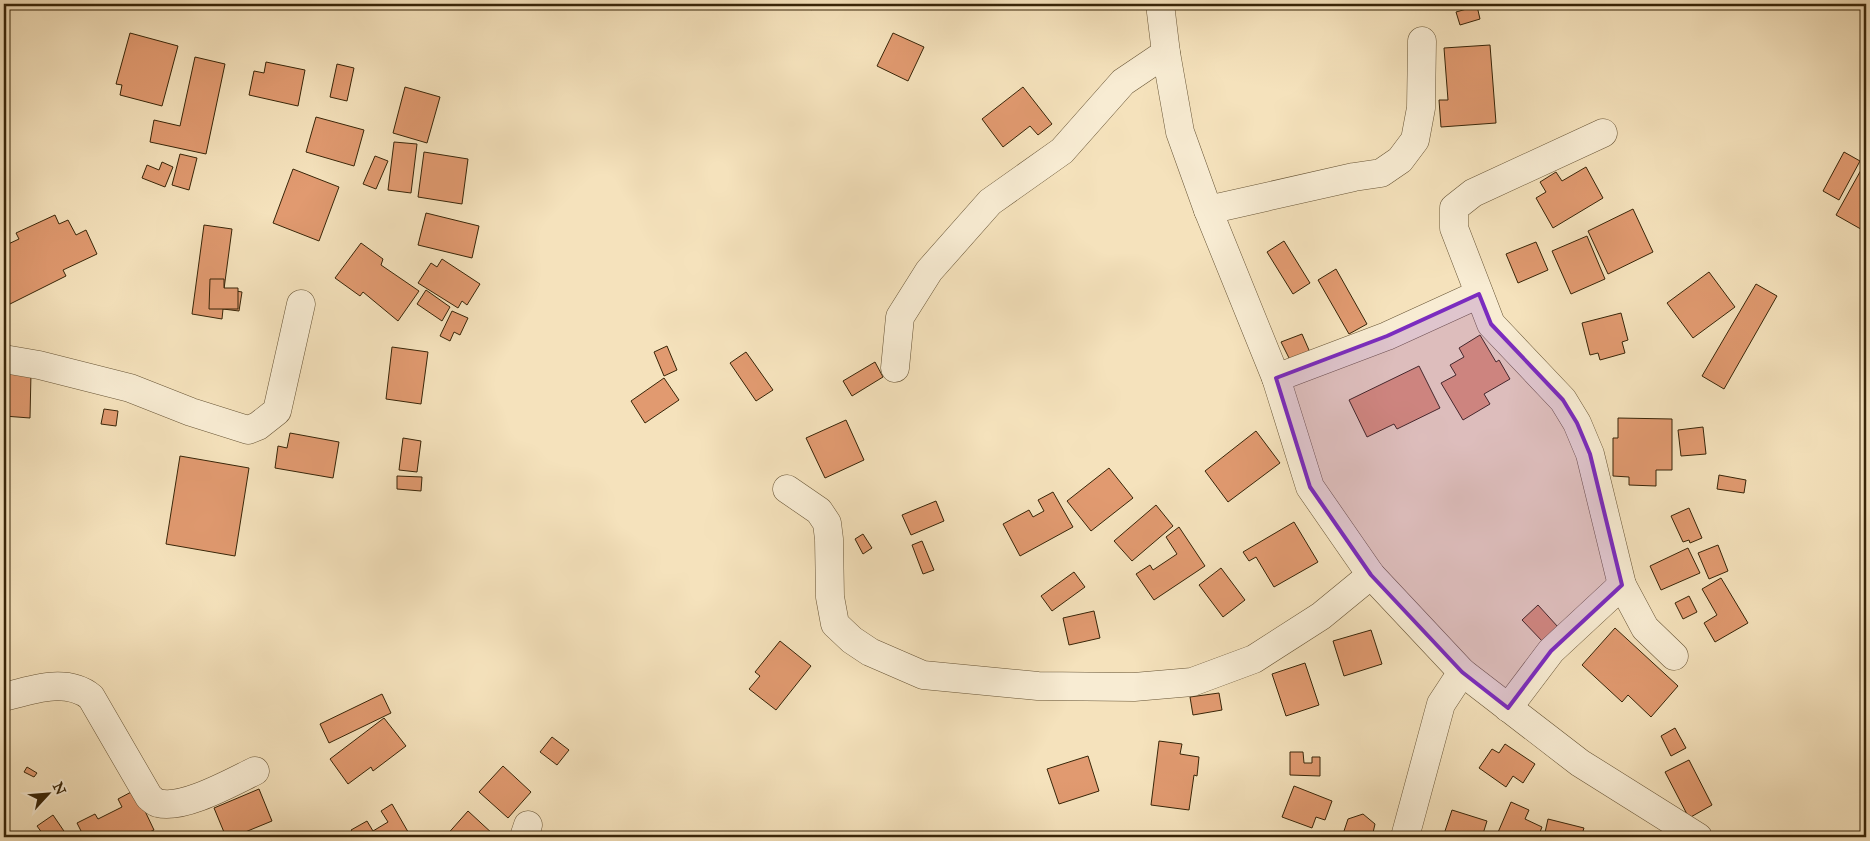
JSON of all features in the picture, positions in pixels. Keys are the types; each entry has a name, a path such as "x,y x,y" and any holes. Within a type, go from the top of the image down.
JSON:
{"street":[{"path":"1160,4 1166,53 1180,132 1208,210 1276,378 1310,488 1371,575 1462,672 1580,763 1698,837"},
{"path":"1208,210 1354,177 1381,173 1400,160 1415,140 1420,108 1422,42"},
{"path":"895,368 900,316 929,271 990,202 1062,151 1123,82 1166,53"},
{"path":"1603,133 1473,193 1454,208 1454,228 1491,324 1563,400 1578,423 1590,454 1622,585 1646,628 1674,656"},
{"path":"1276,378 1387,336 1479,294"},
{"path":"4,359 39,365 130,388 192,412 248,430 258,426 277,411 301,304"},
{"path":"787,489 818,511 827,523 830,597 834,624 852,640 870,652 923,675 1038,686 1134,688 1192,682 1254,659 1321,616 1371,575"},
{"path":"1508,708 1551,651 1622,585"},
{"path":"1405,837 1441,704 1462,672"},
{"path":"4,696 40,688 60,686 84,691 91,697 149,797 158,804 172,804 204,796 254,771"}],"highlighted area":[{"path":"1479,294 1491,324 1563,400 1577,423 1590,454 1622,585 1551,651 1508,708 1462,672 1371,575 1310,487 1276,378 1387,336"}],"building":[{"path":"805,4 818,4 812,10"},
{"path":"1477,6 1480,19 1460,25 1456,12"},
{"path":"130,33 178,46 162,106 120,95 122,85 116,84"},
{"path":"893,33 924,47 908,81 877,66"},
{"path":"4,35 8,80 4,81"},
{"path":"1490,45 1496,123 1441,127 1439,100 1448,100 1444,48"},
{"path":"195,57 225,64 206,154 150,142 154,120 180,126"},
{"path":"266,62 305,70 298,106 249,95 254,71 264,73"},
{"path":"337,64 354,68 347,101 330,97"},
{"path":"405,87 440,97 427,143 393,133"},
{"path":"1023,87 1052,124 1038,135 1030,126 1003,147 982,119"},
{"path":"316,117 364,130 354,166 306,152"},
{"path":"394,142 417,144 411,193 388,190"},
{"path":"424,152 468,159 462,204 418,197"},
{"path":"1844,152 1860,161 1839,200 1823,191"},
{"path":"180,154 197,158 189,190 172,185"},
{"path":"375,156 388,161 376,189 363,184"},
{"path":"1866,161 1866,232 1836,215"},
{"path":"162,162 173,167 165,187 142,178 147,165 159,170"},
{"path":"1586,167 1603,198 1553,228 1536,198 1546,192 1540,182 1556,172 1562,181"},
{"path":"293,169 339,187 319,241 273,223"},
{"path":"1633,209 1653,252 1608,274 1588,231"},
{"path":"426,213 479,226 472,258 418,245"},
{"path":"55,215 59,224 68,220 76,235 86,230 97,254 63,270 66,276 4,307 4,246 19,239 16,233"},
{"path":"204,225 232,229 224,289 242,292 239,311 223,309 222,319 192,314"},
{"path":"1587,236 1605,279 1571,294 1552,251"},
{"path":"1284,241 1310,283 1293,294 1267,252"},
{"path":"1536,242 1548,270 1518,283 1506,254"},
{"path":"361,243 383,259 381,265 419,291 398,321 363,292 360,296 335,278"},
{"path":"442,259 480,284 467,305 462,301 458,308 418,283 431,263 437,267"},
{"path":"1336,269 1367,324 1349,334 1318,280"},
{"path":"1709,272 1735,307 1693,338 1667,303"},
{"path":"210,279 224,279 224,288 238,288 238,309 209,309"},
{"path":"1756,284 1777,296 1724,389 1702,376"},
{"path":"426,290 450,307 442,321 417,304"},
{"path":"452,311 468,318 460,335 454,332 450,341 440,336"},
{"path":"1621,313 1628,340 1622,342 1625,353 1600,360 1598,353 1590,355 1582,323"},
{"path":"1302,334 1312,357 1293,366 1281,342"},
{"path":"1480,335 1496,362 1499,360 1510,379 1484,394 1490,404 1463,420 1441,383 1456,375 1450,365 1464,357 1459,348"},
{"path":"667,346 677,370 664,376 654,352"},
{"path":"392,347 428,352 421,404 386,399"},
{"path":"746,352 773,390 756,401 730,363"},
{"path":"875,362 883,377 852,396 843,381"},
{"path":"1419,366 1440,408 1397,429 1394,424 1367,437 1349,400"},
{"path":"4,372 31,373 30,418 4,416"},
{"path":"664,378 679,400 645,423 631,401"},
{"path":"104,409 118,411 116,426 101,424"},
{"path":"1618,418 1672,419 1672,470 1656,470 1656,486 1629,485 1629,477 1613,476 1613,438 1618,438"},
{"path":"846,420 864,460 825,478 806,438"},
{"path":"1703,427 1706,454 1681,456 1678,430"},
{"path":"1256,431 1280,463 1228,502 1205,471"},
{"path":"290,433 339,442 333,478 275,468 278,446 287,448"},
{"path":"403,438 421,441 417,472 399,470"},
{"path":"180,456 249,468 235,556 166,544"},
{"path":"1109,468 1133,498 1091,531 1067,501"},
{"path":"1719,475 1746,480 1744,493 1717,489"},
{"path":"397,476 422,477 421,491 397,489"},
{"path":"1053,492 1073,527 1020,556 1003,524 1029,510 1033,517 1044,511 1038,500"},
{"path":"936,501 944,521 911,535 902,515"},
{"path":"1156,505 1173,526 1132,561 1114,541"},
{"path":"1689,508 1702,538 1690,543 1689,540 1683,542 1671,516"},
{"path":"1294,522 1318,562 1274,587 1256,557 1249,561 1243,552"},
{"path":"1179,527 1205,566 1154,600 1136,574 1150,565 1153,570 1177,554 1166,537"},
{"path":"863,534 872,548 863,554 855,539"},
{"path":"922,541 934,570 923,574 912,545"},
{"path":"1718,545 1728,571 1709,579 1698,553"},
{"path":"1688,548 1700,573 1661,590 1650,566"},
{"path":"1221,568 1245,600 1223,617 1199,585"},
{"path":"1074,572 1085,587 1052,611 1041,596"},
{"path":"1721,578 1748,623 1715,642 1704,623 1717,615 1702,589"},
{"path":"1689,596 1697,612 1683,619 1675,603"},
{"path":"1538,605 1558,627 1543,642 1522,620"},
{"path":"1094,611 1100,638 1069,645 1063,618"},
{"path":"1615,628 1678,686 1651,717 1628,695 1622,702 1582,665"},
{"path":"1371,630 1382,664 1344,676 1333,641"},
{"path":"780,641 811,666 776,710 749,689 760,676 755,672"},
{"path":"1305,663 1319,705 1286,716 1272,674"},
{"path":"1219,693 1222,710 1193,715 1190,697"},
{"path":"382,694 391,713 329,743 320,724"},
{"path":"384,718 406,746 373,771 371,767 348,784 330,759"},
{"path":"1675,728 1686,748 1671,756 1661,736"},
{"path":"552,737 569,750 557,765 540,752"},
{"path":"1159,741 1182,744 1180,754 1199,757 1197,776 1194,775 1189,810 1151,805"},
{"path":"1505,744 1535,764 1523,783 1513,776 1506,787 1479,768 1492,749 1499,753"},
{"path":"1290,752 1303,752 1304,763 1312,763 1312,757 1320,757 1320,776 1290,775"},
{"path":"1088,756 1099,791 1059,804 1047,769"},
{"path":"1689,760 1712,805 1689,818 1665,772"},
{"path":"503,766 531,792 508,818 479,792"},
{"path":"27,767 37,773 34,777 24,772"},
{"path":"1294,786 1332,801 1325,820 1316,817 1312,828 1282,817"},
{"path":"259,789 272,821 233,837 226,837 214,808"},
{"path":"135,790 154,830 139,837 84,837 77,823 95,814 98,819 122,807 118,799"},
{"path":"1511,802 1529,810 1525,819 1542,827 1538,837 1496,837"},
{"path":"392,804 411,837 356,837 351,830 367,821 373,831 388,822 381,811"},
{"path":"1452,810 1487,821 1482,837 1453,837 1444,834"},
{"path":"468,811 494,835 492,837 445,837"},
{"path":"1363,814 1375,824 1372,837 1342,837 1348,819"},
{"path":"53,815 68,837 45,837 37,826"},
{"path":"1548,819 1584,828 1581,837 1544,837"}]}
